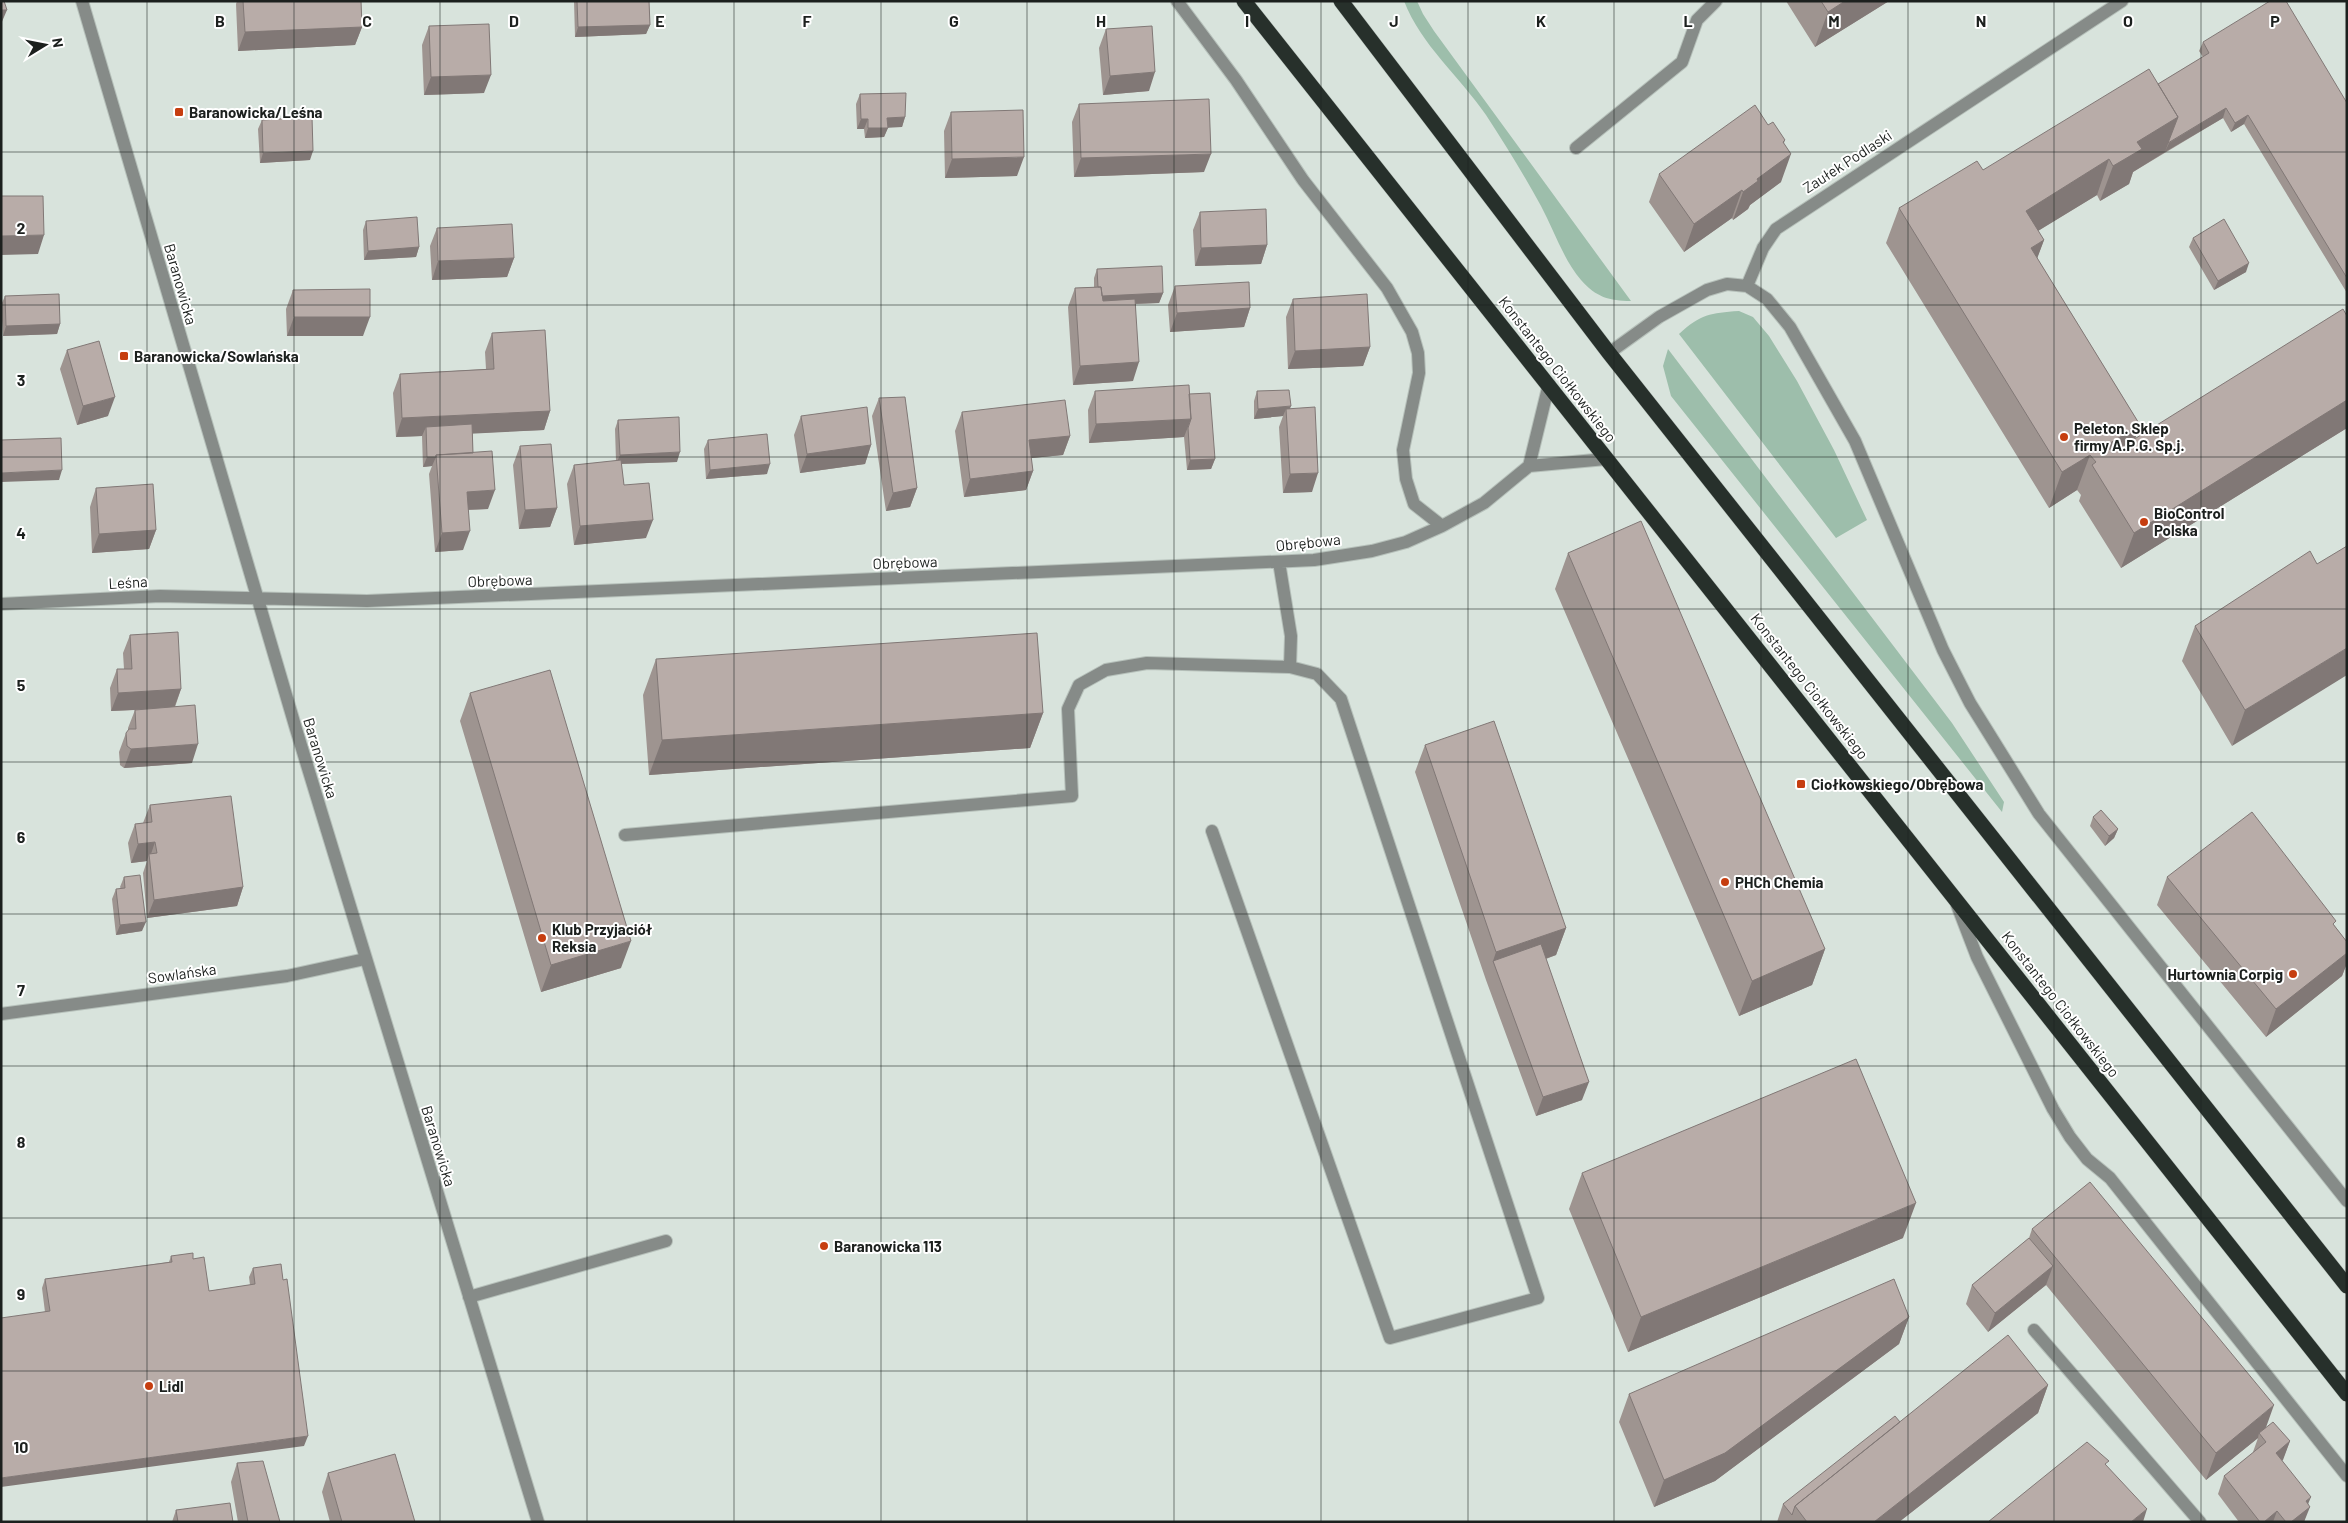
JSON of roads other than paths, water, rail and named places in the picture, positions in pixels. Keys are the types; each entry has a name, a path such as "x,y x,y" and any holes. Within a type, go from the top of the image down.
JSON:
{"highway":[{"name":"Konstantego Ciołkowskiego","path":"1244,1 2347,1394"},
{"path":"1341,1 1609,353 2347,1286"}],"street":[{"name":"Baranowicka","path":"82,1 257,599 365,959 538,1522"},
{"path":"1177,1 1236,80 1302,180 1387,288 1412,332 1418,353 1420,373 1403,450 1406,479 1414,504 1442,526"},
{"path":"1576,148 1682,62 1697,20 1716,1"},
{"name":"Zaułek Podlaski","path":"1747,286 1763,248 1776,228 2122,1"},
{"path":"1609,353 1659,317 1707,290 1728,284 1747,286 1767,299 1790,327 1855,441 1943,650 1974,711 2039,814 2347,1201"},
{"path":"1549,384 1529,466 1606,459"},
{"name":"Obrębowa","path":"257,599 367,601 1314,560 1406,542 1442,526 1484,503 1529,466"},
{"path":"1279,562 1291,636 1290,667"},
{"name":"Leśna","path":"1,604 160,596 257,599"},
{"path":"625,835 1072,796 1068,709 1080,685 1106,670 1147,663 1290,667 1317,674 1341,699 1538,1298 1390,1338 1212,831"},
{"path":"1954,898 1977,957 2053,1109 2070,1137 2087,1159 2110,1178 2347,1476"},
{"name":"Sowlańska","path":"1,1014 287,976 365,959"},
{"path":"468,1297 666,1241"},
{"path":"2034,1330 2199,1521"}],"place":[{"name":"Baranowicka/Leśna","path":"179,112"},
{"name":"Baranowicka/Sowlańska","path":"124,356"},
{"name":"Peleton. Sklep firmy A.P.G. Sp.j.","path":"2064,437"},
{"name":"BioControl Polska","path":"2144,522"},
{"name":"Ciołkowskiego/Obrębowa","path":"1801,784"},
{"name":"PHCh Chemia","path":"1725,882"},
{"name":"Klub Przyjaciół Reksia","path":"542,938"},
{"name":"Hurtownia Corpig","path":"2293,974"},
{"name":"Baranowicka 113","path":"824,1246"},
{"name":"Lidl","path":"149,1386"}]}
